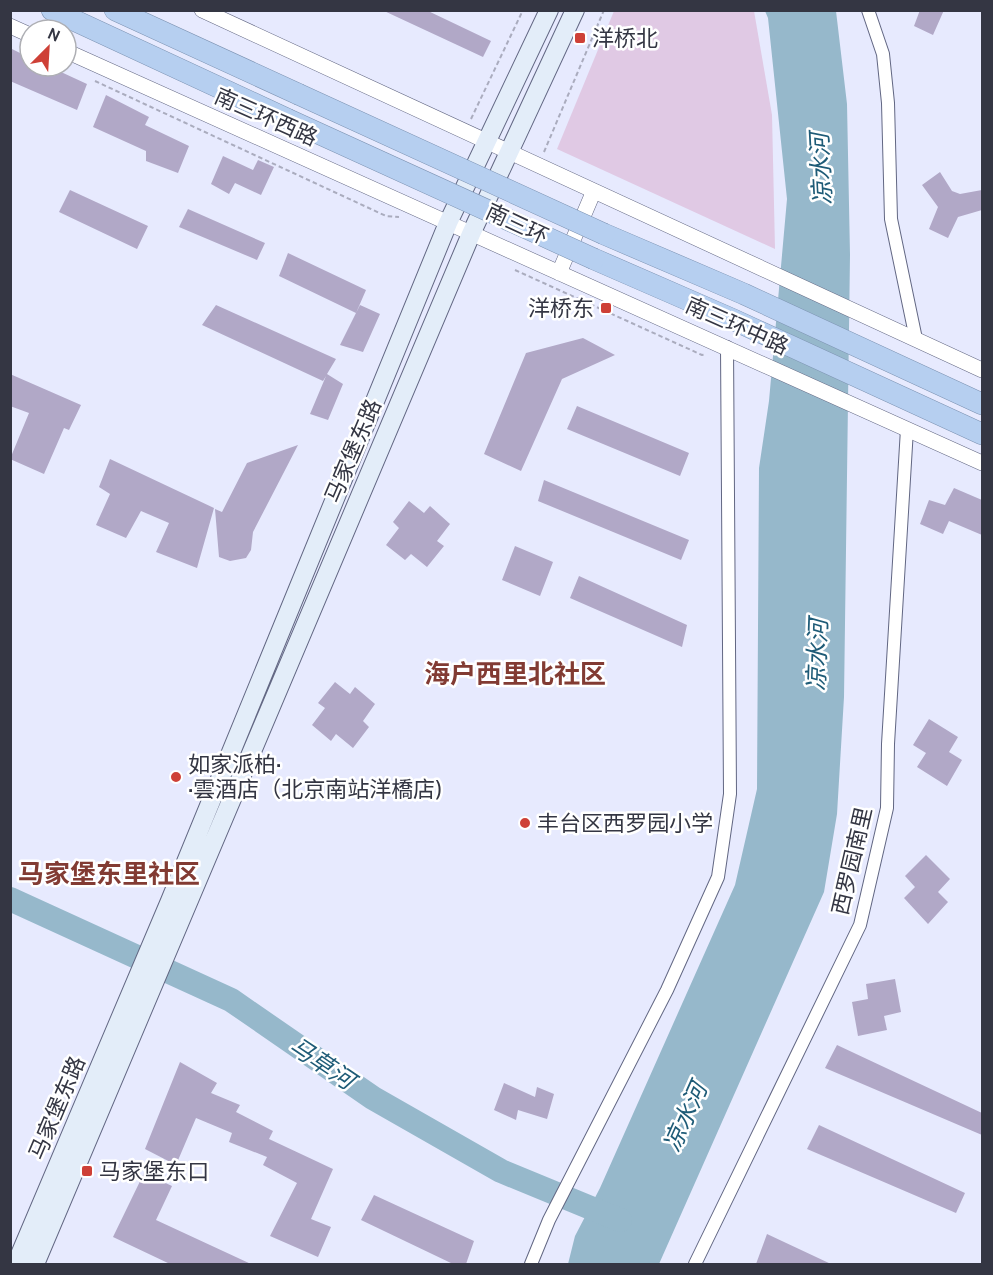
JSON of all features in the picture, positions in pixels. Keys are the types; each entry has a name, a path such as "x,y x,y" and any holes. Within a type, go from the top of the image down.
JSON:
{"highway":[{"name":"南三环","path":"52,10 286,119 982,434"},
{"name":"南三环","path":"115,10 982,404"}],"main road":[{"name":"马家堡东路","path":"176,907 448,223 549,10"},
{"name":"马家堡东路","path":"176,907 471,234 575,10"},
{"path":"135,1007 176,907"},
{"name":"马家堡东路","path":"16,1264 135,1007"},
{"name":"马家堡东路","path":"35,1264 135,1007"}],"street":[{"path":"202,10 593,193 982,370"},
{"path":"868,10 883,54 888,103 891,219 916,339"},
{"name":"南三环西路","path":"78,56 471,234"},
{"path":"559,273 593,193"},
{"name":"南三环中路","path":"471,234 876,413 982,463"},
{"path":"531,1264 549,1220 667,990 718,878 730,794 727,347"},
{"name":"西罗园南里","path":"695,1264 860,925 887,808 888,744 907,429"}],"path":[{"path":"464,132 523,10"},
{"path":"538,167 604,10"},
{"path":"95,81 386,216 402,218"},
{"path":"512,266 516,271 702,355 727,347"}],"shaded area":[{"path":"614,11 754,11 772,115 775,249 557,149"}],"water":[{"name":"凉水河","path":"765,11 836,11 847,104 850,255 844,697 837,814 824,892 659,1264 568,1264 575,1236 600,1188 735,885 757,789 759,468 769,401 787,199 768,18"}],"building":[{"path":"382,10 426,10 491,41 483,57"},
{"path":"920,10 944,10 933,35 914,26"},
{"path":"10,48 18,52 18,78 74,78 87,84 77,110 10,81"},
{"path":"106,95 149,117 145,125 189,146 178,173 146,161 146,151 93,127"},
{"path":"223,156 253,170 258,160 274,167 261,195 235,183 229,194 211,184"},
{"path":"940,172 952,191 960,194 982,190 982,210 958,217 948,238 929,229 938,207 922,185"},
{"path":"70,190 148,226 137,249 59,212"},
{"path":"188,209 265,243 257,260 179,227"},
{"path":"288,253 366,290 356,313 279,276"},
{"path":"216,305 336,359 327,374 343,384 328,420 310,414 326,376 323,381 202,325"},
{"path":"360,305 380,314 363,352 340,345"},
{"path":"583,338 615,355 562,379 521,471 484,454 526,353"},
{"path":"10,374 81,405 69,430 64,428 44,474 10,459 29,413 10,406"},
{"path":"577,406 689,453 680,476 567,429"},
{"path":"298,445 253,532 251,550 246,558 230,561 219,557 215,509 222,512 247,463"},
{"path":"110,459 214,508 197,568 156,552 169,523 141,511 126,538 96,525 110,494 99,487"},
{"path":"544,480 689,540 681,560 538,501"},
{"path":"954,488 982,500 982,535 949,521 943,534 920,524 929,500 945,505"},
{"path":"409,501 424,513 430,506 450,524 437,541 444,546 427,567 411,554 405,560 386,545 399,528 393,522"},
{"path":"515,546 553,562 540,596 502,580"},
{"path":"579,576 687,625 682,647 570,598"},
{"path":"335,682 350,694 355,687 375,704 363,721 369,727 353,748 336,734 331,741 312,725 325,708 318,703"},
{"path":"929,719 958,737 949,752 962,760 947,786 917,767 926,753 913,745"},
{"path":"926,855 950,879 938,892 948,902 928,924 904,898 915,887 905,876"},
{"path":"895,979 901,1012 884,1016 887,1030 858,1036 852,1002 868,999 866,984"},
{"path":"837,1045 982,1113 982,1135 825,1068"},
{"path":"180,1062 217,1083 211,1093 240,1105 236,1112 273,1131 269,1139 333,1169 311,1219 331,1227 318,1257 270,1236 297,1183 263,1165 267,1157 229,1142 232,1133 196,1118 176,1165 145,1149"},
{"path":"504,1083 535,1097 537,1087 554,1094 547,1119 518,1110 516,1120 494,1110"},
{"path":"819,1125 965,1193 956,1213 807,1149"},
{"path":"144,1173 172,1186 156,1220 251,1264 170,1264 113,1237"},
{"path":"374,1195 474,1241 466,1264 453,1264 361,1220"},
{"path":"767,1234 831,1264 756,1264"}],"waterway":[{"name":"马草河","path":"10,899 231,1000 373,1098 501,1171 620,1220"}],"place":[{"name":"洋桥北","path":"580,38"},
{"name":"洋桥东","path":"606,308"},
{"name":"如家派柏· ·雲酒店（北京南站洋橋店)","path":"176,777"},
{"name":"丰台区西罗园小学","path":"525,823"},
{"name":"马家堡东口","path":"87,1171"}],"district":[{"name":"海户西里北社区","path":"515,674"},
{"name":"马家堡东里社区","path":"109,874"}]}
